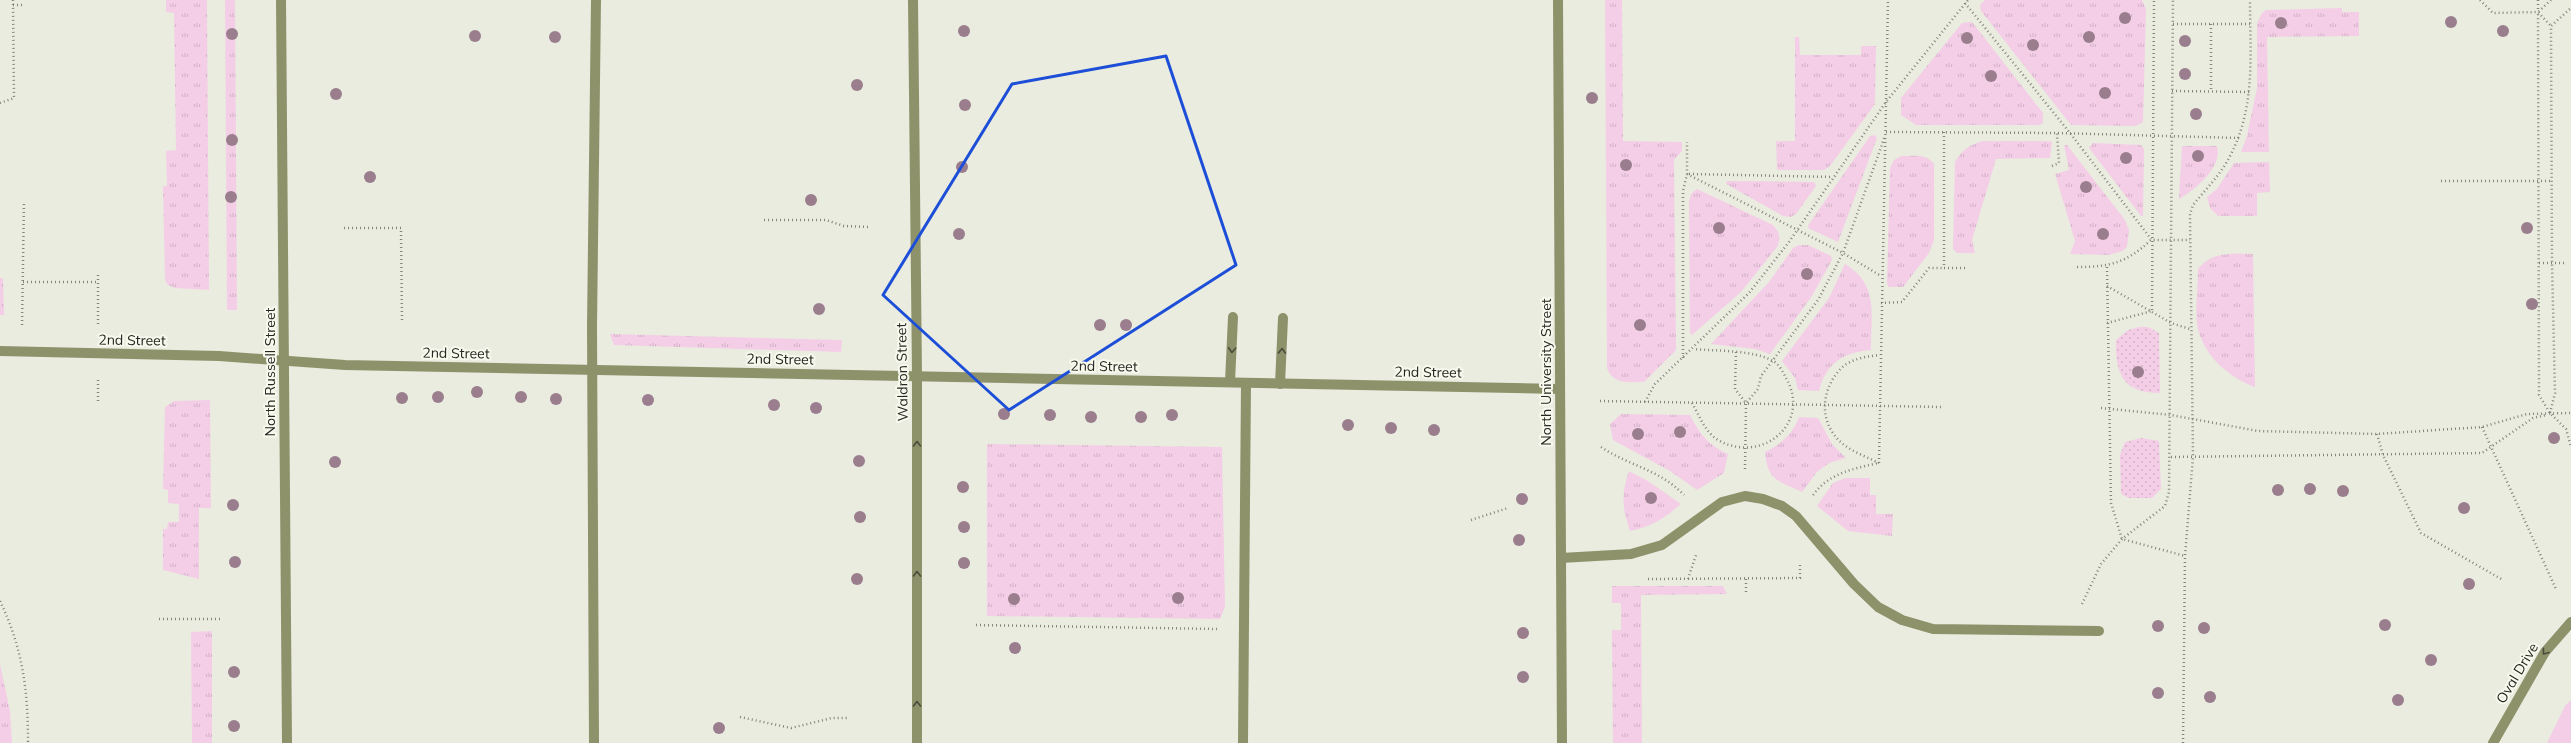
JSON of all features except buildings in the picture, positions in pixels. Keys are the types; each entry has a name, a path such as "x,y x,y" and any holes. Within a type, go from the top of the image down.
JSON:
{"street":[{"name":"North Russell Street","path":"281,0 287,743"},
{"path":"594,743 592,370 596,0"},
{"name":"Waldron Street","path":"912,0 917,376 917,743"},
{"name":"North University Street","path":"1558,0 1562,743"},
{"path":"1230,382 1233,317"},
{"path":"1280,384 1282,318"},
{"name":"2nd Street","path":"0,351 219,356 346,365 1560,389"},
{"path":"1243,743 1246,383"},
{"path":"1561,558 1631,554 1662,545 1722,502 1745,496 1763,499 1782,506 1796,516 1854,584 1878,607 1902,620 1933,629 2099,631"},
{"name":"Oval Drive","path":"2492,743 2545,652 2571,622"}],"path":[{"path":"0,103 14,98 13,0"},
{"path":"1879,463 1882,191 1886,132 1888,0"},
{"path":"1645,402 1655,384 1694,349 1749,293 1797,230 1832,177 1886,102 1968,0"},
{"path":"2152,310 2151,240 2154,0"},
{"path":"2050,630 2079,611 2101,564 2122,539 2165,506 2169,492 2171,456 2170,240 2173,0"},
{"path":"2183,743 2185,556 2193,457 2190,329 2190,214 2193,205 2230,157 2239,138 2250,92 2250,0"},
{"path":"2480,0 2493,13 2538,12 2551,0"},
{"path":"2538,0 2540,395 2550,413 2566,429 2571,447"},
{"path":"1965,3 2070,134 2151,240"},
{"path":"13,5 24,5"},
{"path":"2551,26 2571,8"},
{"path":"2538,12 2551,26 2552,263 2555,393 2550,413"},
{"path":"2173,24 2250,24"},
{"path":"2211,24 2211,92"},
{"path":"2172,91 2250,92"},
{"path":"1886,132 2057,133 2239,138"},
{"path":"1746,403 1758,389 1761,376 1818,300 1843,253 1886,132"},
{"path":"1944,132 1944,268"},
{"path":"2052,166 2059,163 2057,133"},
{"path":"1683,358 1683,191 1687,174 1687,142"},
{"path":"1687,174 1832,177"},
{"path":"1687,174 1843,253 1881,276"},
{"path":"2441,181 2552,181"},
{"path":"21,352 24,201"},
{"path":"764,220 826,220 844,226 868,227"},
{"path":"344,228 400,228 402,320"},
{"path":"2077,267 2107,267 2139,251 2151,240 2190,240"},
{"path":"2539,263 2565,263"},
{"path":"2107,267 2108,408 2111,503 2122,539"},
{"path":"1881,303 1902,302 1929,268 1968,268"},
{"path":"22,282 98,282"},
{"path":"2107,286 2152,310 2171,323 2190,329"},
{"path":"2107,323 2152,310"},
{"path":"1692,403 1703,424 1718,440 1745,448 1764,445 1779,436 1787,425 1793,404 1789,383 1773,361 1736,352 1694,349"},
{"path":"1736,352 1735,388 1746,403 1745,430"},
{"path":"1879,463 1846,446 1833,434 1826,420 1825,404 1827,391 1834,376 1846,364 1865,357 1880,355"},
{"path":"1600,401 1943,407"},
{"path":"2101,408 2193,419 2258,431 2378,434 2482,427 2527,414 2571,413"},
{"path":"2171,456 2193,457 2482,453 2491,449 2533,418 2550,413"},
{"path":"2482,427 2556,589"},
{"path":"2378,434 2383,455 2421,533 2504,580"},
{"path":"1601,447 1615,456 1655,472 1675,485 1686,497"},
{"path":"1810,499 1817,488 1830,477 1844,471 1879,463"},
{"path":"1471,520 1508,508"},
{"path":"2122,539 2185,556"},
{"path":"1688,579 1698,551"},
{"path":"1645,579 1800,578 1798,560"},
{"path":"1746,579 1746,594"},
{"path":"0,601 11,625 22,660 28,705 28,743"},
{"path":"159,619 220,619"},
{"path":"976,625 1244,630"},
{"path":"740,717 791,728 832,718 847,718"}],"highlighted area":[{"path":"1166,56 1236,265 1009,410 883,295 1012,84"}],"green space":[{"path":"166,0 207,0 209,290 175,288 168,285 165,280 163,186 167,186 166,151 176,150 174,13 166,12"},
{"path":"225,0 235,0 237,310 227,310"},
{"path":"1605,0 1622,0 1623,141 1682,142 1682,151 1674,160 1676,350 1644,382 1627,382 1617,380 1607,368"},
{"path":"1985,0 2142,0 2146,9 2143,122 2135,126 2071,125 1981,11 1980,5"},
{"path":"2342,8 2342,12 2359,12 2359,36 2267,37 2269,152 2241,152 2247,136 2257,88 2257,23 2262,13 2266,10"},
{"path":"1972,22 2043,113 2043,123 2039,125 1916,125 1901,115 1901,98 1962,23"},
{"path":"1795,37 1799,37 1800,55 1861,55 1861,46 1876,46 1875,104 1830,166 1824,170 1777,170 1776,141 1795,141"},
{"path":"1874,135 1877,138 1838,242 1808,228 1809,224 1870,136"},
{"path":"1983,141 2052,142 2050,158 1996,159 1972,240 1975,253 1957,253 1953,249 1955,162 1966,148"},
{"path":"2093,143 2141,145 2144,149 2143,216 2141,216 2089,148"},
{"path":"2064,145 2067,145 2125,220 2129,230 2127,247 2122,251 2109,255 2070,254 2075,241 2055,174 2069,170"},
{"path":"2182,146 2217,146 2218,154 2216,162 2207,177 2179,199"},
{"path":"1901,156 1923,157 1931,160 1934,164 1934,240 1929,253 1903,287 1889,287 1887,284 1890,168 1894,160"},
{"path":"2269,162 2270,192 2257,193 2257,216 2218,216 2210,208 2207,197 2217,189 2234,163"},
{"path":"1727,181 1814,182 1816,186 1796,214 1791,217 1783,216 1726,184"},
{"path":"1697,189 1773,225 1777,230 1779,240 1777,247 1741,292 1692,335 1690,333 1689,201 1691,194"},
{"path":"1799,245 1808,245 1831,256 1832,260 1812,296 1770,354 1755,349 1711,344 1769,282 1793,248"},
{"path":"2253,254 2255,387 2245,383 2226,371 2210,355 2204,346 2200,335 2196,311 2198,269 2204,263 2216,256"},
{"path":"1845,264 1856,272 1868,291 1872,313 1871,350 1852,353 1831,366 1822,381 1819,391 1798,390 1795,378 1782,361 1829,298"},
{"path":"0,278 3,278 4,315 0,315"},
{"path":"2139,327 2148,327 2159,333 2160,393 2137,390 2124,379 2117,363 2116,340 2128,330"},
{"path":"610,334 842,340 841,352 614,345"},
{"path":"210,400 211,508 199,508 199,579 163,570 163,529 167,529 168,522 179,522 179,504 168,503 168,490 163,489 165,407 174,401"},
{"path":"1621,414 1690,415 1697,428 1705,438 1715,447 1728,454 1724,473 1697,490 1670,471 1613,440 1610,424"},
{"path":"1799,417 1818,418 1832,444 1846,458 1829,463 1817,472 1802,492 1776,479 1768,469 1765,452 1776,446 1789,434"},
{"path":"2141,438 2159,441 2161,489 2152,498 2129,498 2121,494 2120,455 2125,442"},
{"path":"987,444 1222,447 1225,607 1220,619 987,616"},
{"path":"1629,471 1648,481 1681,504 1669,514 1657,521 1645,527 1630,531 1624,508 1624,494"},
{"path":"1845,478 1870,478 1870,495 1876,495 1876,514 1893,514 1892,536 1848,531 1817,506 1833,483"},
{"path":"1612,586 1723,586 1727,594 1641,595 1642,743 1613,743 1612,630 1621,630 1621,603 1612,603"},
{"path":"212,631 212,743 192,743 191,632"},
{"path":"0,664 10,711 12,743 0,743"},
{"path":"2571,700 2571,743 2547,743 2565,706"}]}
